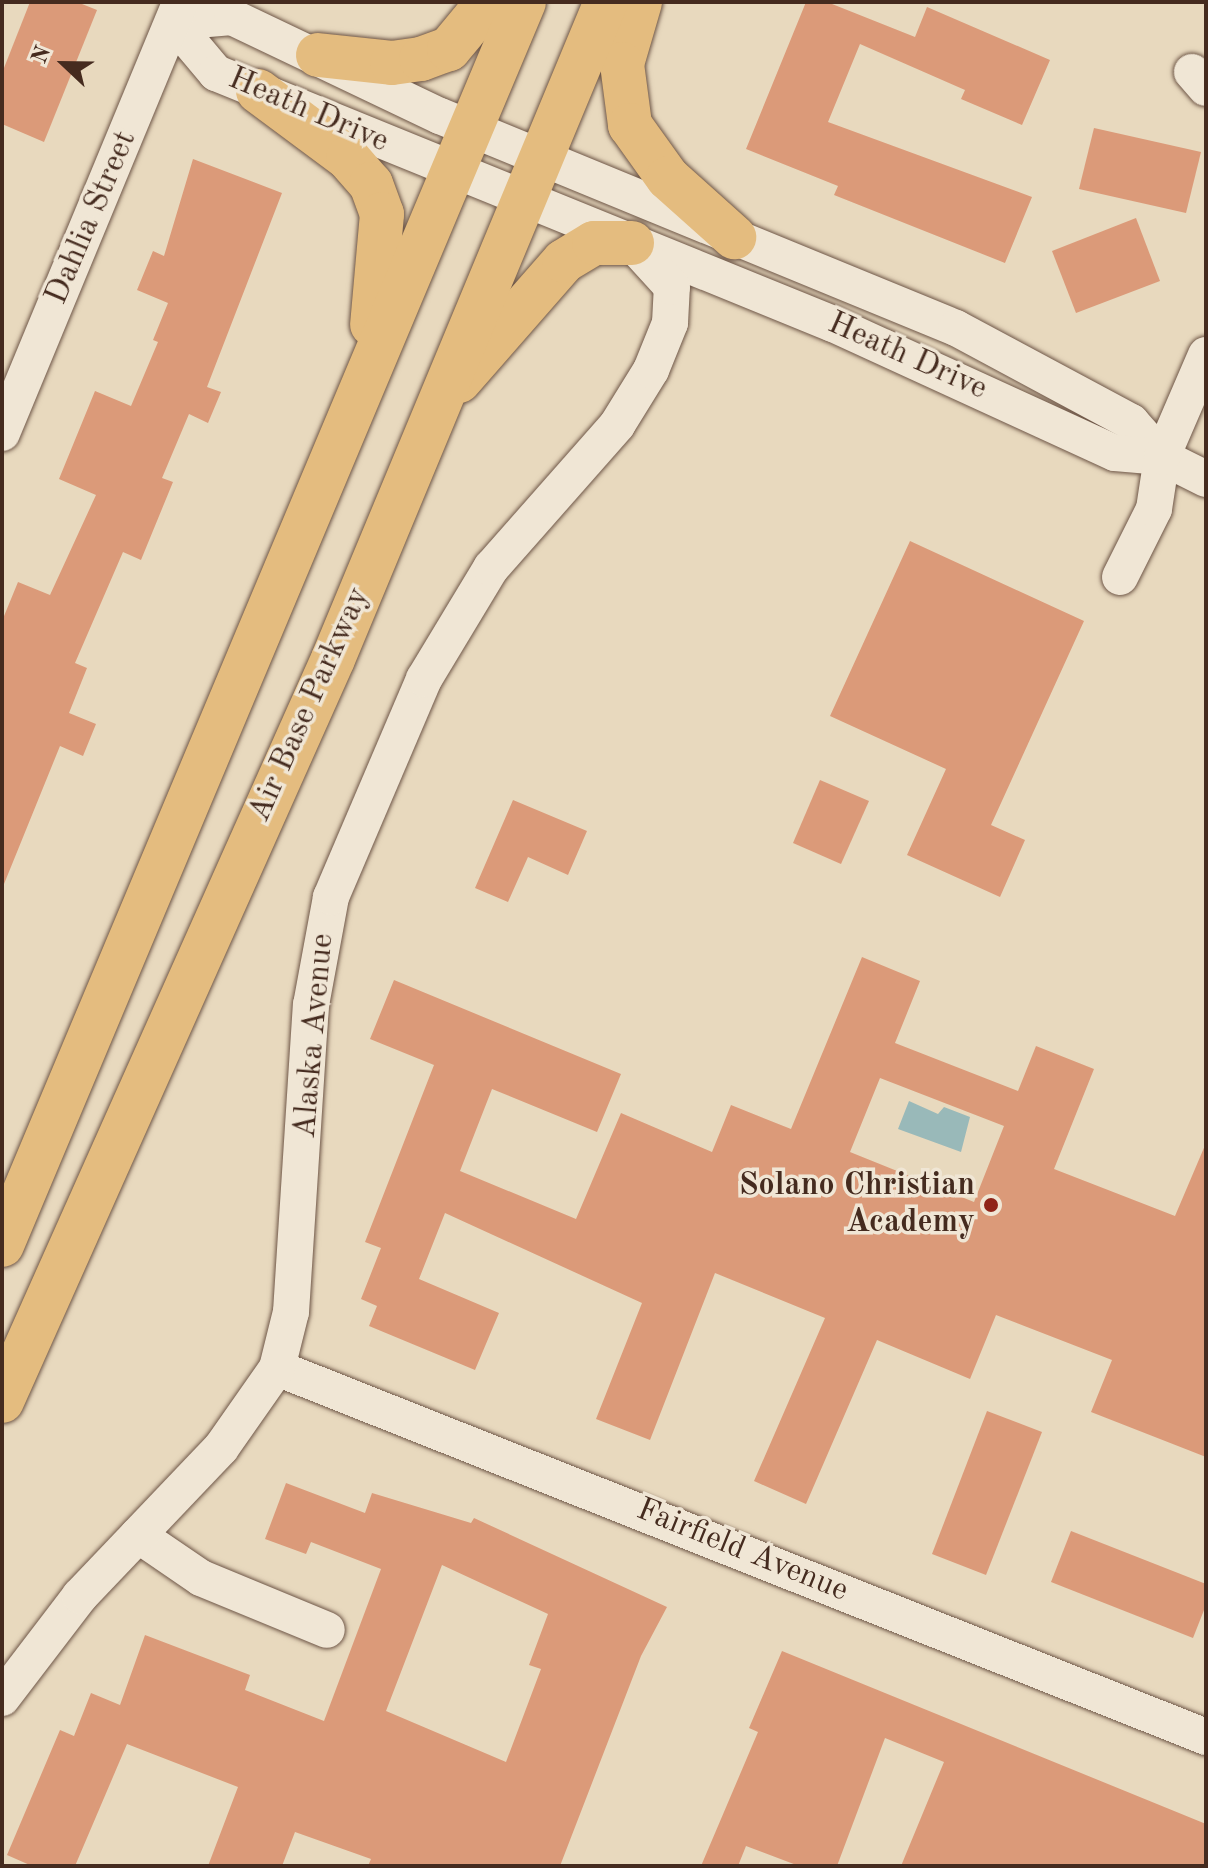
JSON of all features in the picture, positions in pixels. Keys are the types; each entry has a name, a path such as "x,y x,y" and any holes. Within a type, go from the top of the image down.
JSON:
{"main road":[{"path":"318,55 392,63 421,59 449,49 488,2"},
{"path":"2,1245 524,2"},
{"name":"Air Base Parkway","path":"2,1401 333,659 606,2"},
{"path":"640,2 622,64 630,125 668,178 734,237"},
{"path":"258,91 348,158 371,184 382,214 367,371"},
{"path":"438,403 564,261 594,243 632,243"}],"street":[{"name":"Heath Drive","path":"177,12 232,17 471,129 1001,350 1131,422 1162,457"},
{"name":"Heath Drive","path":"177,12 216,73 938,369 1115,453 1162,457 1206,479"},
{"name":"Dahlia Street","path":"2,433 177,12"},
{"path":"1206,74 1192,72 1206,88"},
{"name":"Alaska Avenue","path":"2,1698 80,1596 221,1448 277,1368 295,1281 318,944 331,897 424,679 463,614 491,568 617,425 651,370 670,323 672,287 632,243"},
{"path":"1120,577 1154,509 1162,457 1206,355"},
{"name":"Fairfield Avenue","path":"277,1368 1206,1737"},
{"path":"138,1535 201,1578 327,1630"}],"water":[{"path":"909,1101 938,1114 944,1107 970,1117 961,1152 898,1129"}],"building":[{"path":"30,2 77,2 97,10 44,142 2,124 2,73"},
{"path":"806,2 827,2 915,37 927,7 1050,60 1022,125 961,99 965,90 860,44 828,122 1032,197 1005,263 834,195 838,186 746,149"},
{"path":"1094,128 1201,152 1186,213 1079,189"},
{"path":"193,159 282,193 207,387 221,392 208,423 189,414 162,478 173,482 141,560 123,552 75,663 87,668 69,713 96,724 83,756 60,746 2,889 2,621 18,582 50,595 96,495 59,479 95,391 131,406 158,342 153,340 168,303 137,290 153,251 164,256"},
{"path":"1136,218 1160,281 1076,313 1052,251"},
{"path":"910,541 1084,621 991,825 1025,840 1000,897 907,855 946,769 830,716"},
{"path":"820,780 869,801 841,864 793,843"},
{"path":"513,800 587,831 568,875 528,857 508,902 475,888"},
{"path":"862,957 920,981 895,1043 1018,1091 1036,1046 1094,1069 1054,1169 1175,1216 1206,1143 1206,1457 1091,1412 1112,1360 996,1315 970,1379 877,1340 806,1504 754,1481 825,1318 715,1273 650,1440 596,1419 642,1303 445,1213 419,1279 499,1313 475,1370 369,1326 377,1306 361,1299 381,1248 365,1242 434,1065 370,1039 394,980 621,1074 597,1132 492,1089 460,1171 576,1219 621,1113 712,1152 731,1105 791,1129","holes":["880,1078 1004,1126 974,1202 850,1152"]},
{"path":"987,1411 1042,1432 986,1575 932,1554"},
{"path":"286,1483 365,1513 372,1493 471,1523 474,1518 667,1607 641,1656 560,1866 368,1866 371,1859 295,1832 282,1866 208,1866 238,1787 127,1744 75,1866 32,1866 7,1855 60,1730 74,1736 91,1693 120,1705 145,1635 250,1675 245,1690 324,1721 381,1569 311,1542 306,1554 265,1539","holes":["442,1565 548,1614 529,1665 541,1669 506,1762 386,1711"]},
{"path":"1071,1531 1206,1584 1206,1605 1193,1638 1051,1582"},
{"path":"782,1651 1206,1824 1206,1866 901,1866 944,1762 885,1738 837,1866 799,1866 746,1846 738,1866 701,1866 758,1732 749,1728"}],"place":[{"name":"Solano Christian Academy","path":"991,1205"}]}
